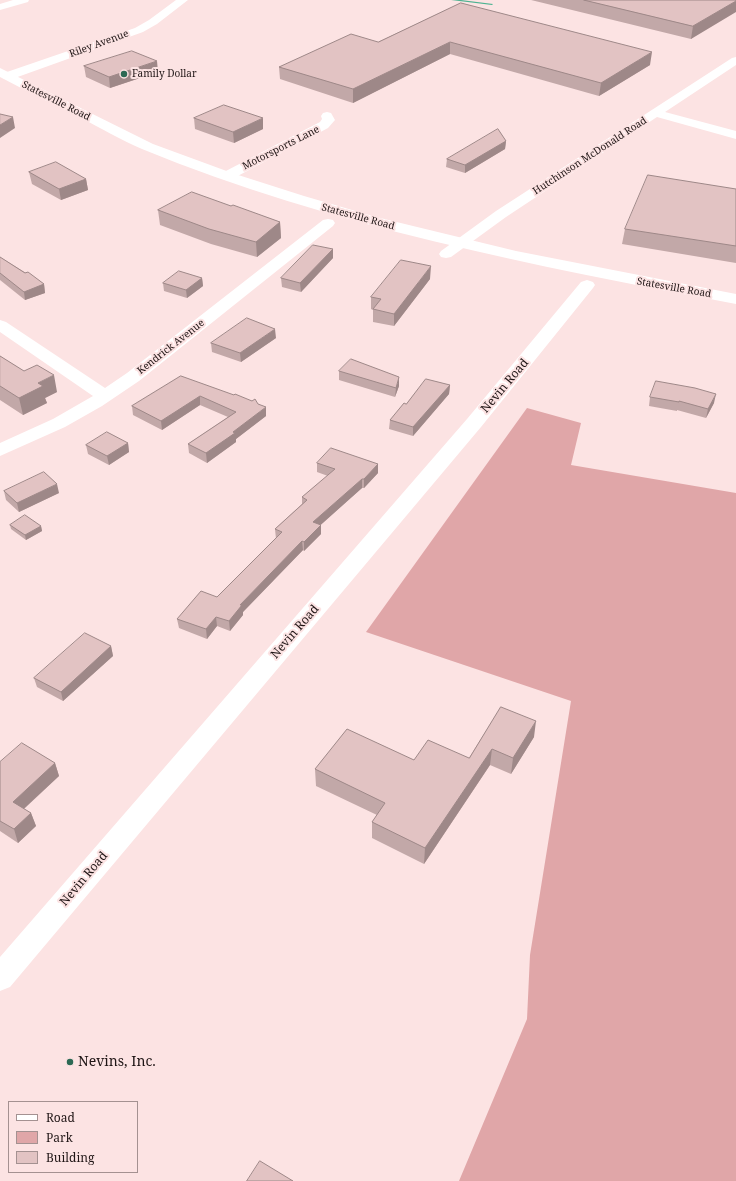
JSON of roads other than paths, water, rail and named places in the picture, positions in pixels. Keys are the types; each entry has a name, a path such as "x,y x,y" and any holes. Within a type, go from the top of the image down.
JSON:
{"main road":[{"name":"Statesville Road","path":"3,81 129,139 226,176 317,206 511,256 736,299"},
{"name":"Statesville Road","path":"119,148 203,181 356,231 523,272 736,312"},
{"name":"Nevin Road","path":"0,978 474,423 587,285"}],"street":[{"path":"0,7 24,0"},
{"name":"Riley Avenue","path":"3,81 139,30 154,22 183,0"},
{"name":"Hutchinson McDonald Road","path":"446,254 501,214 736,60"},
{"path":"655,113 736,135"},
{"name":"Motorsports Lane","path":"226,176 324,125 329,120 327,116"},
{"name":"Kendrick Avenue","path":"0,450 59,423 105,396 133,377 328,223"},
{"path":"0,325 105,396"}],"waterway":[{"path":"452,0 492,4"}],"place":[{"name":"Family Dollar","path":"124,74"},
{"name":"Nevins, Inc.","path":"70,1062"}]}
